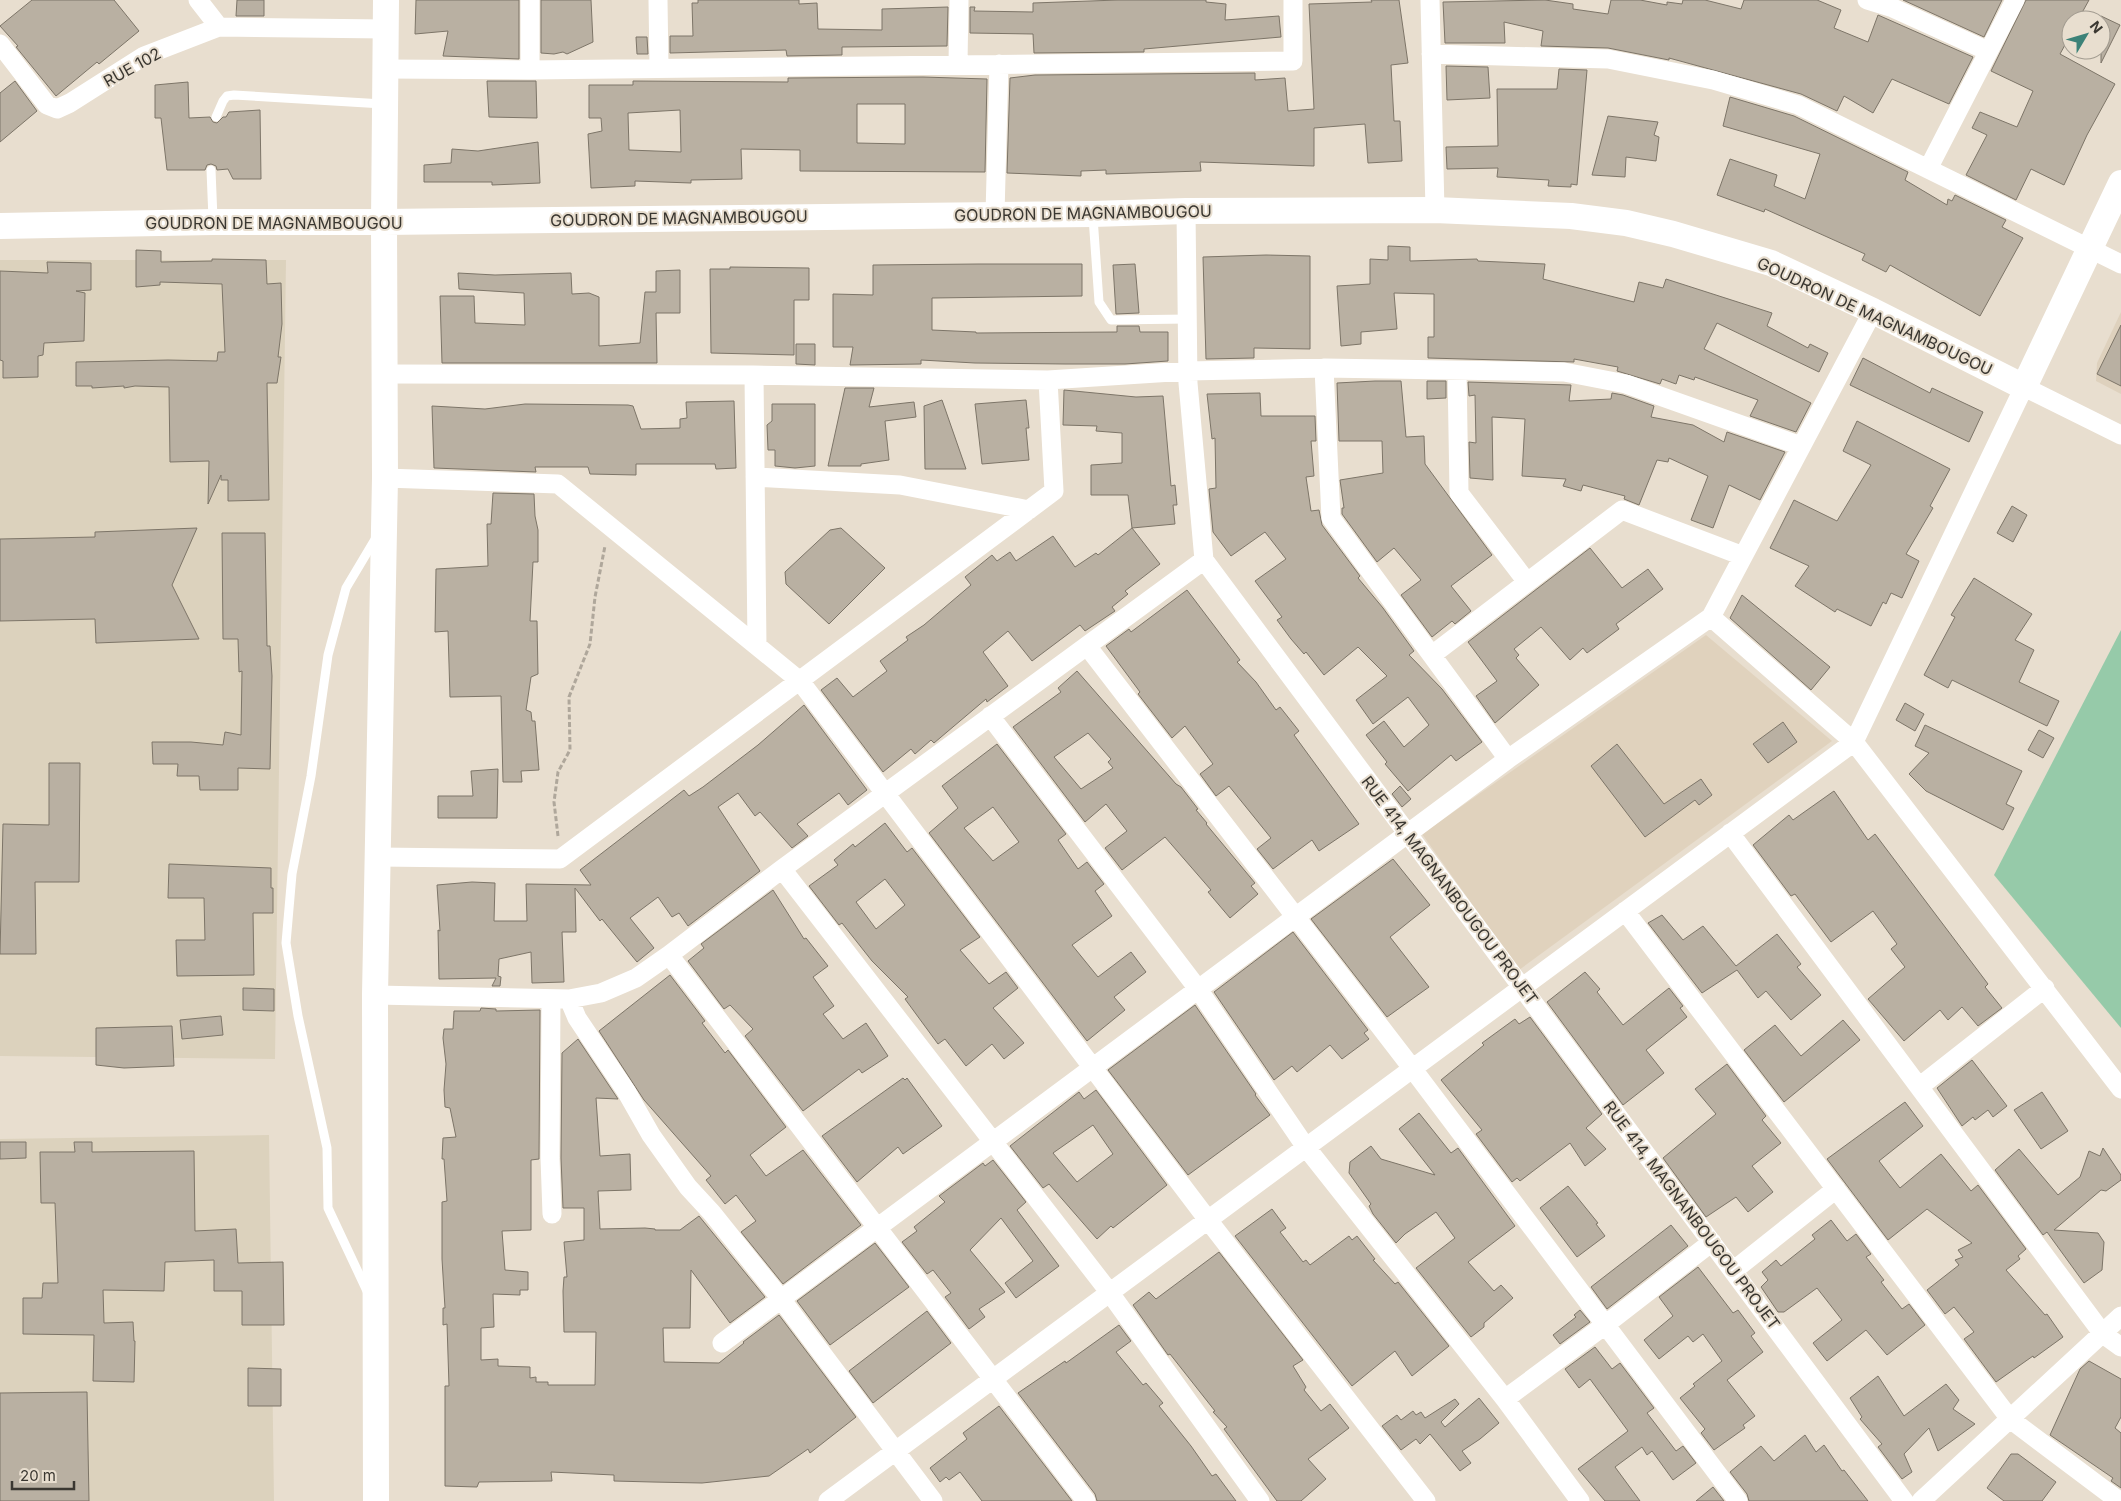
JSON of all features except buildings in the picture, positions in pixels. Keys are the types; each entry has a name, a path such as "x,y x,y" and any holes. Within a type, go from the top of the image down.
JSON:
{"street":[{"path":"376,1501 375,995 385,478 384,222 386,0"},
{"path":"530,0 530,70"},
{"path":"658,0 659,67"},
{"path":"958,64 959,0"},
{"path":"385,69 530,70 1293,61 1293,0"},
{"path":"1430,0 1435,210"},
{"path":"1867,0 1894,8 1988,51"},
{"path":"1928,169 2015,0"},
{"path":"200,1 219,27"},
{"name":"RUE 102","path":"0,44 47,105 57,109 70,103 144,56 219,27 386,29"},
{"path":"1431,54 1608,59 1713,80 1798,105 2121,264"},
{"path":"995,214 999,64"},
{"path":"828,1501 1854,742 2121,183"},
{"name":"GOUDRON DE MAGNAMBOUGOU","path":"0,226 213,222 384,222 1093,214 1186,211 1435,210 1571,216 1673,234 1771,263 1873,311 2121,435"},
{"path":"375,995 560,999 601,993 636,978 1204,560 1188,371 1186,211"},
{"path":"722,1343 1508,760 1711,617 1873,311"},
{"path":"384,374 754,375 1048,380 1188,371 1324,368 1564,372 1626,384 1801,446"},
{"path":"1324,368 1331,518 1508,760"},
{"path":"1456,371 1460,493 1527,582"},
{"path":"754,375 757,646"},
{"path":"378,857 560,859 1054,491 1048,380"},
{"path":"755,477 900,485 1029,510"},
{"path":"385,478 558,484 800,680 1421,1499"},
{"path":"1432,655 1622,510 1743,556"},
{"name":"RUE 414, MAGNANBOUGOU PROJET","path":"1204,560 1904,1501"},
{"path":"1711,617 1854,742 2121,1089"},
{"path":"1087,646 1412,1068 1738,1501"},
{"path":"990,716 1198,989 1306,1146 1505,1399 1580,1501"},
{"path":"1730,833 2103,1334 2121,1347"},
{"path":"782,869 992,1143 1110,1293 1260,1501"},
{"path":"1625,911 2010,1419 2119,1501"},
{"path":"669,955 1086,1501"},
{"path":"1919,1087 2045,988"},
{"path":"552,1214 550,1158 560,999"},
{"path":"560,999 577,1018 626,1091 651,1136 688,1187 712,1213 781,1299 933,1501"},
{"path":"1733,1271 1836,1189"},
{"path":"1505,1399 1712,1242"},
{"path":"1921,1501 2121,1316"}],"lane":[{"path":"216,117 227,96 234,95 385,104"},
{"path":"211,170 213,222"},
{"path":"1093,214 1099,302 1111,320 1188,319"},
{"path":"376,1309 328,1208 327,1148 298,1016 286,943 292,874 311,776 328,655 346,588 384,523"}],"path":[{"path":"560,859 554,802 558,772 570,750 569,697 590,644 595,597 609,526"}],"shaded area":[{"path":"0,260 286,260 275,1059 0,1056"},
{"path":"2121,312 2121,394 2096,381 2097,363"},
{"path":"1706,635 1832,741 1519,970 1422,834"},
{"path":"269,1135 274,1501 0,1501 0,1139"}],"green space":[{"path":"2121,630 2121,1028 1994,875"}]}
